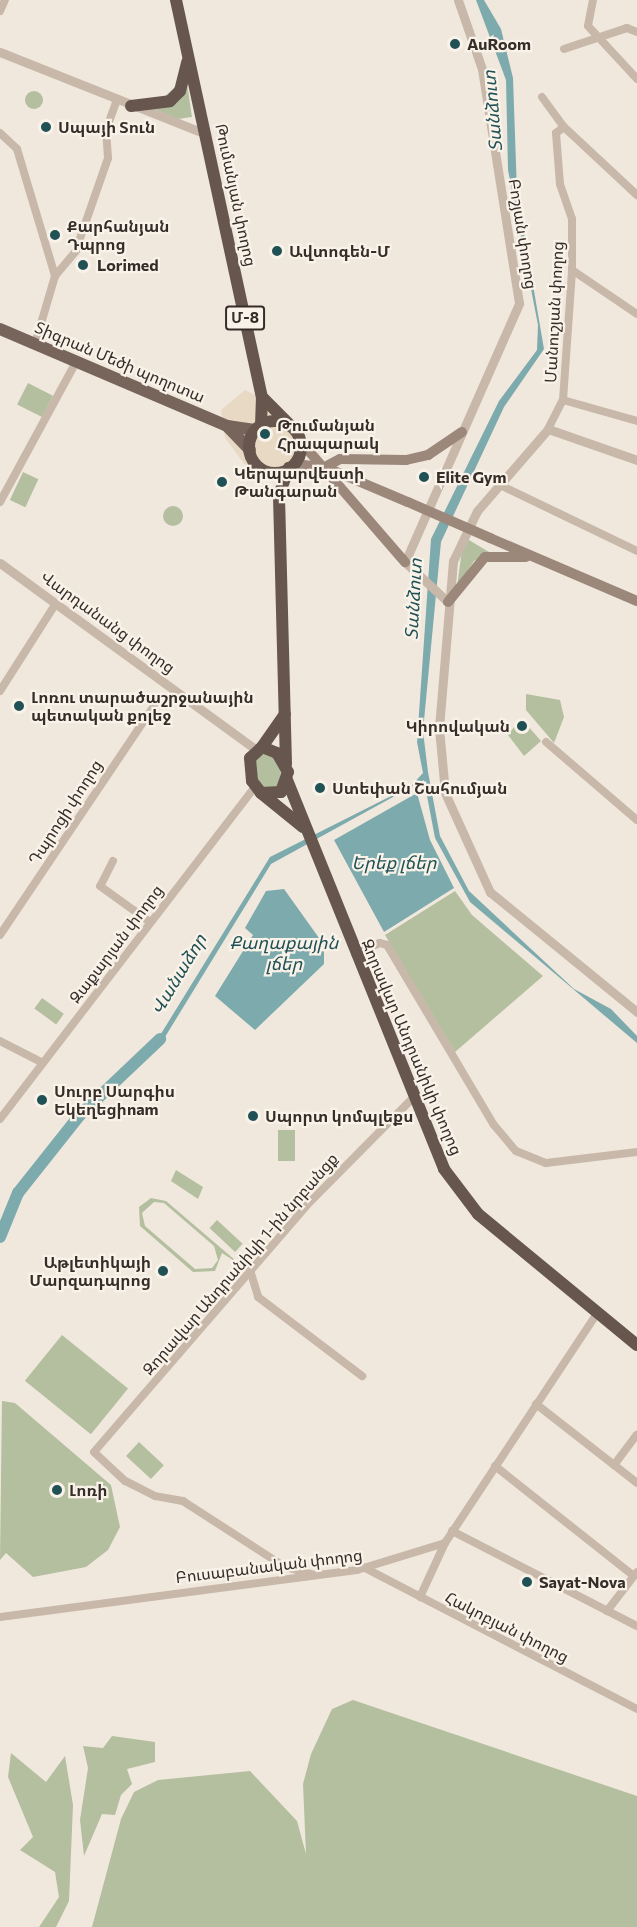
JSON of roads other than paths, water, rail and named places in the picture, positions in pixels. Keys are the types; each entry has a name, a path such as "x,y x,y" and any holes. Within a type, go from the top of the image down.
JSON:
{"highway":[{"name":"Թումանյան փողոց","path":"176,0 262,397"},
{"path":"131,106 158,106 175,96 188,55"},
{"path":"262,397 290,425 301,442 279,495"},
{"name":"Մ-8","path":"258,428 262,397"},
{"path":"258,790 277,794 287,780 279,495 268,471 250,450 258,428 275,421 290,425"},
{"path":"268,471 292,466"},
{"path":"285,714 258,748 248,768 258,790 304,828"},
{"path":"258,748 274,750 286,764"},
{"name":"Զորավար Անդրանիկի փողոց","path":"287,780 312,850 433,1150 466,1201 597,1314 637,1345"}],"main road":[{"name":"Տիգրան Մեծի պողոտա","path":"0,329 227,426 258,428"},
{"name":"Տիգրան Մեծի պողոտա","path":"227,426 250,450"},
{"path":"325,467 340,459 406,460 428,455 462,432"},
{"path":"301,442 405,561"},
{"path":"292,466 325,467 637,601"},
{"path":"448,602 485,557 532,556"}],"street":[{"path":"0,11 5,0"},
{"name":"Բոշյան փողոց","path":"405,561 519,303 482,69 458,0"},
{"path":"593,0 587,20 593,36 637,79"},
{"path":"564,49 593,36 627,28 637,32"},
{"path":"0,51 131,106 206,134"},
{"path":"542,97 564,127 637,195"},
{"path":"35,344 55,276 76,251 108,158 106,130 117,100"},
{"name":"Մանուշյան փողոց","path":"548,429 562,400 572,270 572,219 560,183 556,133 564,127"},
{"path":"0,133 17,149 55,276"},
{"path":"572,270 636,311"},
{"path":"0,502 76,362"},
{"path":"562,400 637,421"},
{"path":"637,460 548,429 460,536 448,602 441,772 469,855 490,892 637,1012"},
{"path":"500,485 637,551"},
{"path":"405,561 448,602"},
{"name":"Վարդանանց փողոց","path":"0,563 258,748"},
{"path":"0,691 57,603"},
{"name":"Դպրոցի փողոց","path":"0,935 154,706"},
{"path":"546,742 637,820"},
{"name":"Զաքարյան փողոց","path":"0,1119 150,922 258,790"},
{"path":"113,861 100,886 150,922"},
{"path":"355,954 380,943 387,945 494,1125 516,1151 546,1163 637,1152"},
{"path":"0,1041 43,1063"},
{"name":"Զորավար Անդրանիկի 1-ին նրբանցք","path":"315,1575 285,1567 183,1502 155,1496 125,1481 94,1452 250,1270 357,1151 412,1099"},
{"path":"250,1270 258,1297 362,1376"},
{"path":"420,1597 452,1531 597,1314"},
{"path":"536,1404 637,1483"},
{"path":"614,1465 637,1435"},
{"path":"495,1466 636,1574 607,1611"},
{"path":"452,1531 637,1626"},
{"name":"Բուսաբանական փողոց","path":"0,1617 366,1568 445,1543"},
{"name":"Հակոբյան փողոց","path":"366,1568 637,1709"}],"water":[{"path":"476,0 484,0 501,29 513,78 517,192 544,349 504,407 441,542 423,731 428,772 440,836 469,891 574,989 611,1009 637,1036 637,1043 470,902 435,838 424,780 271,864 165,1037 151,1050 270,857 411,786 423,773 417,742 431,539 499,401 537,350 538,325 508,170 506,80"},
{"name":"Երեք լճեր","path":"417,793 430,840 454,888 384,932 334,840"},
{"name":"Քաղաքային լճեր","path":"284,889 324,945 324,964 255,1030 215,996 253,935 245,928 266,891"}],"waterway":[{"name":"Վանաձոր","path":"0,1237 18,1193 79,1116 160,1039"}],"place":[{"name":"AuRoom","path":"455,44"},
{"name":"Սպայի Տուն","path":"46,127"},
{"name":"Քարհանյան Դպրոց","path":"55,235"},
{"name":"Ավտոգեն-Մ","path":"277,251"},
{"name":"Lorimed","path":"83,265"},
{"name":"Թումանյան Հրապարակ","path":"265,434"},
{"name":"Elite Gym","path":"424,477"},
{"name":"Կերպարվեստի Թանգարան","path":"222,482"},
{"name":"Լոռու տարածաշրջանային պետական քոլեջ","path":"19,706"},
{"name":"Կիրովական","path":"522,726"},
{"name":"Ստեփան Շահումյան","path":"320,788"},
{"name":"Սուրբ Սարգիս Եկեղեցիnam","path":"42,1100"},
{"name":"Սպորտ կոմպլեքս","path":"253,1116"},
{"name":"Աթլետիկայի Մարզադպրոց","path":"163,1271"},
{"name":"Լոռի","path":"57,1490"},
{"name":"Sayat-Nova","path":"527,1582"}],"water label":[{"name":"Տանձուտ","path":"492,111"},
{"name":"Տանձուտ","path":"413,599"}]}
